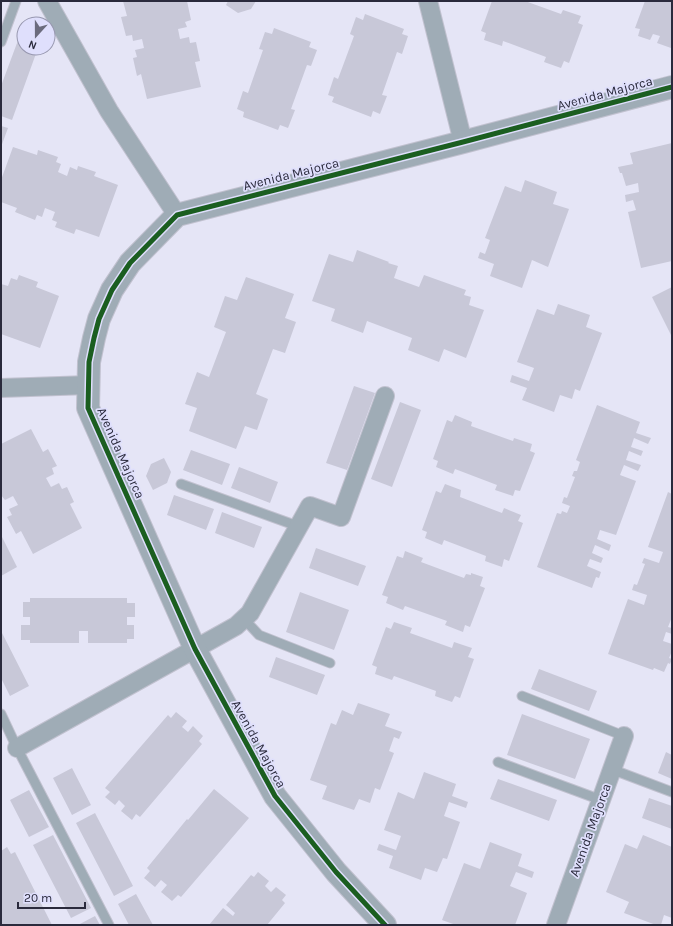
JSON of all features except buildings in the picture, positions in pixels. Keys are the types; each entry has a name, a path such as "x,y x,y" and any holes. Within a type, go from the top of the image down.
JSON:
{"street":[{"path":"47,1 109,111 177,215"},
{"path":"428,1 463,142"},
{"name":"Avenida Majorca","path":"385,925 336,872 275,796 195,649 88,408 89,362 99,319 112,290 130,263 177,215 672,87"},
{"path":"1,388 89,385"},
{"path":"17,748 236,626 250,613 310,506 341,517 385,396"},
{"name":"Avenida Majorca","path":"556,925 624,736"}],"lane":[{"path":"1,42 16,1"},
{"path":"181,484 300,526"},
{"path":"244,618 259,635 330,662"},
{"path":"522,696 624,736"},
{"path":"1,714 17,748 109,925"},
{"path":"498,762 601,800"},
{"path":"611,769 672,792"}],"cycle path":[{"path":"385,925 336,872 275,796 195,649 88,408 89,362 99,319 112,290 130,263 177,215 672,87"}]}
